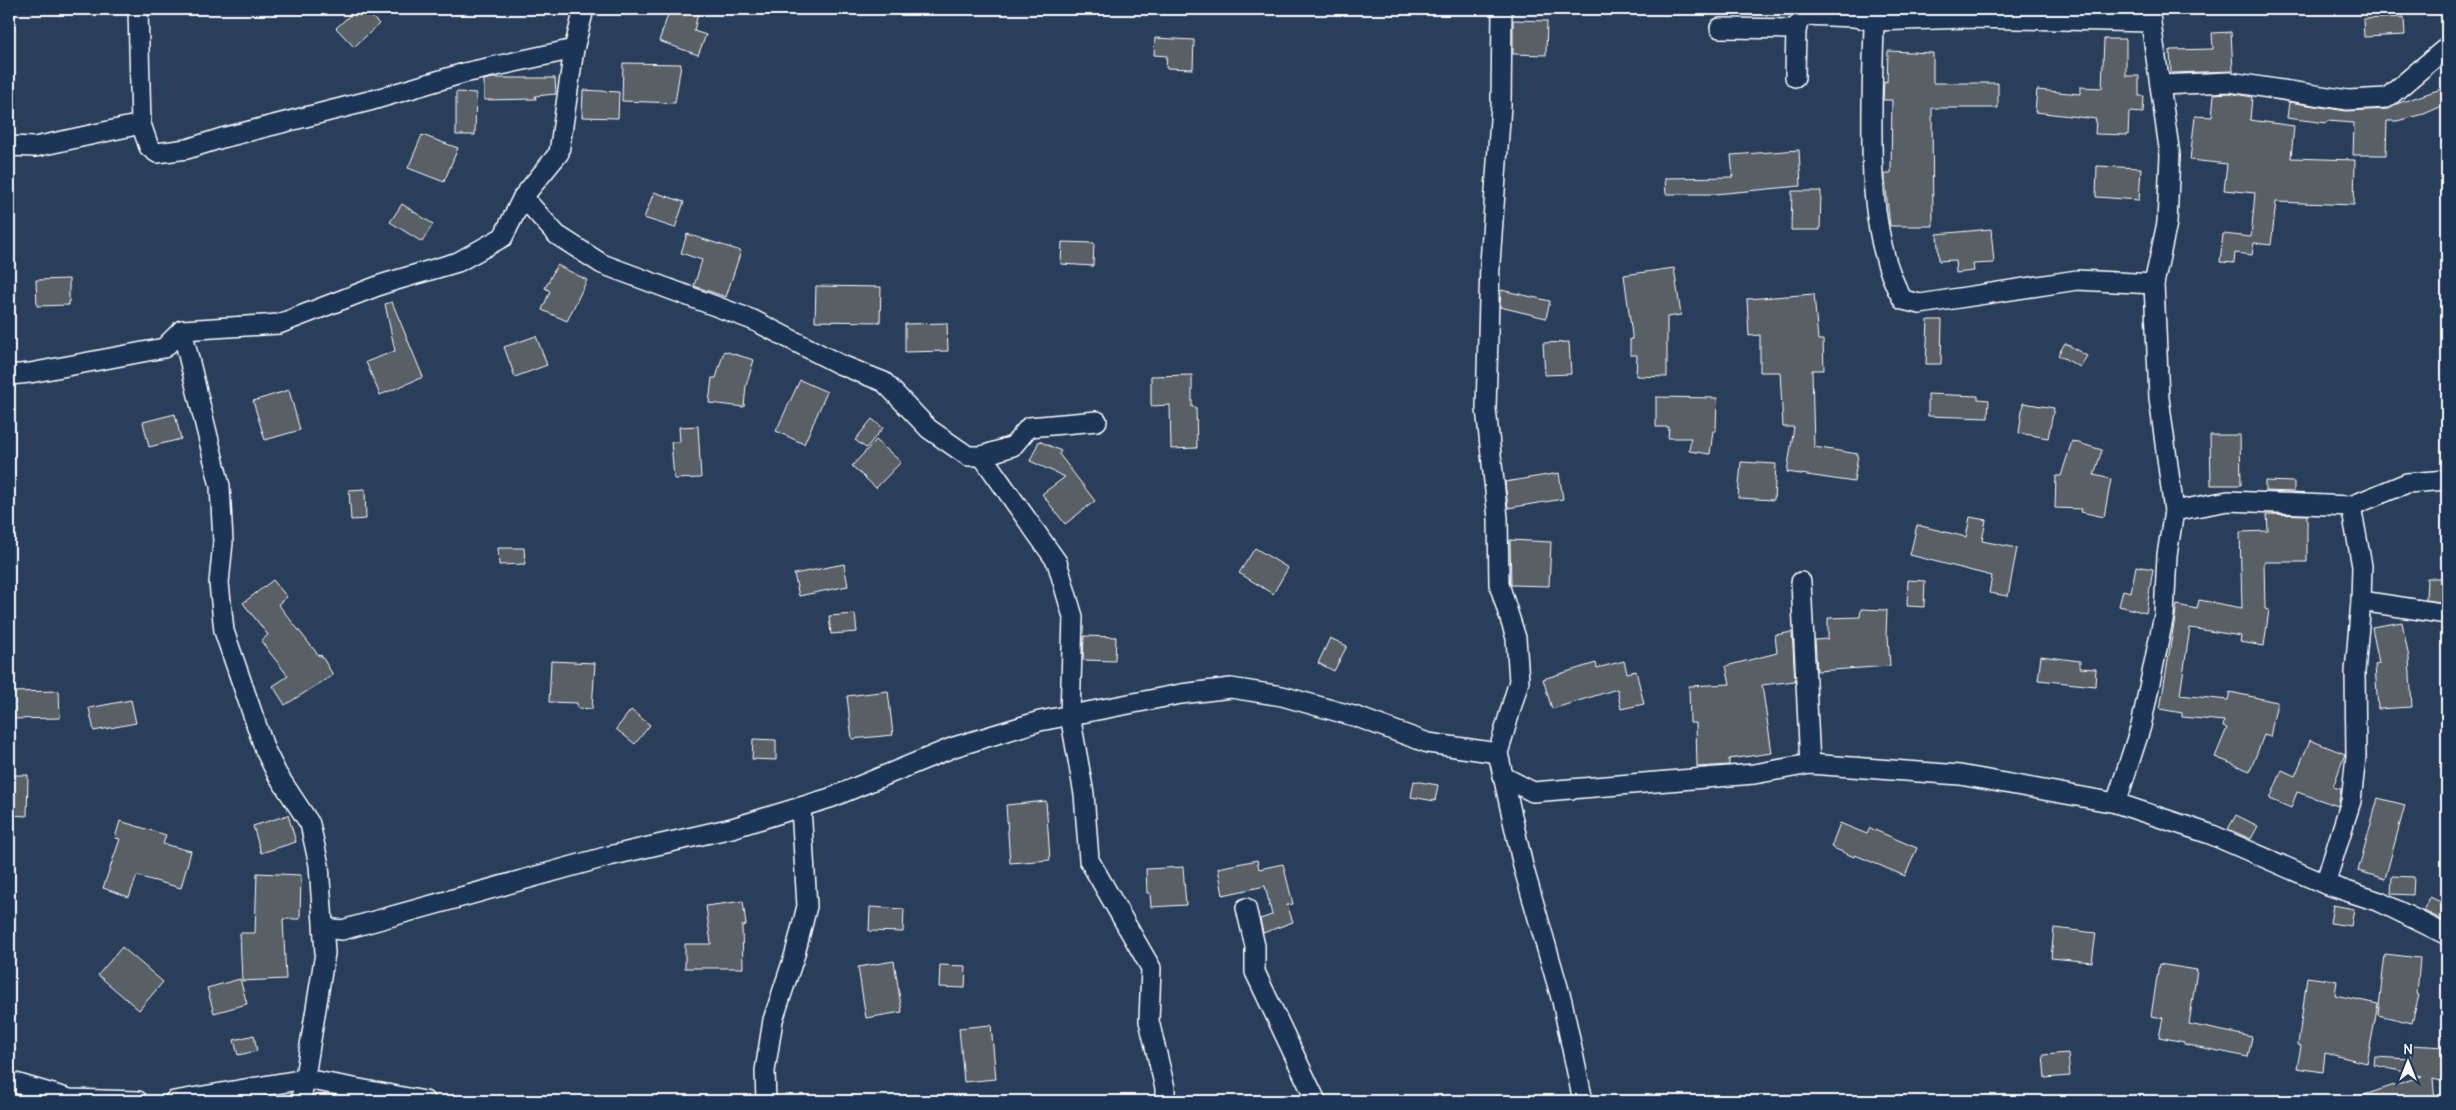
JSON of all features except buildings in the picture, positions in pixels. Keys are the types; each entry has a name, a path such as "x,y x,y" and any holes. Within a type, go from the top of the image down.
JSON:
{"street":[{"path":"138,9 142,124 149,147 157,153 187,149 222,138 373,100 464,73 574,49"},
{"path":"9,375 30,373 164,348 182,330 279,324 383,284 458,262 503,237 523,197 559,153 574,49 584,9"},
{"path":"1502,9 1501,105 1490,262 1486,408 1498,518 1499,584 1516,638 1519,681 1498,752 1523,866 1562,1001 1583,1101"},
{"path":"1795,77 1796,29 1804,15 1854,17 1874,21 2150,15 2170,155 2166,223 2154,284 2159,398 2174,511 2167,555 2164,615 2141,726 2116,803"},
{"path":"1874,21 1873,149 1877,223 1895,286 1904,300 1920,304 2077,280 2154,284"},
{"path":"1720,28 1796,29"},
{"path":"2160,85 2230,82 2348,100 2387,98 2447,47"},
{"path":"9,146 35,147 142,124"},
{"path":"523,197 557,235 602,264 754,320 839,364 884,382 929,429 968,456 982,456 1013,446 1029,427 1097,421"},
{"path":"182,330 220,486 223,542 218,583 224,631 265,750 277,774 310,824 333,929 325,953 301,1101"},
{"path":"982,456 1057,562 1073,617 1070,715 1084,794 1089,860 1151,968 1149,1021 1165,1088 1165,1101"},
{"path":"2174,511 2228,501 2351,506 2407,483 2447,480"},
{"path":"2325,884 2351,801 2356,757 2355,672 2362,566 2351,506"},
{"path":"1800,582 1810,764"},
{"path":"2361,601 2447,614"},
{"path":"333,929 610,856 732,828 830,798 954,747 1040,721 1181,694 1231,688 1282,696 1357,717 1428,743 1498,752"},
{"path":"1502,776 1533,792 1754,774 1810,764 1960,775 2116,803 2210,834 2325,884 2380,902 2447,935"},
{"path":"1511,818 1533,792"},
{"path":"766,1101 765,1071 773,1020 795,954 807,906 801,807"},
{"path":"1246,908 1255,946 1255,972 1316,1101"},
{"path":"174,1101 305,1080 425,1101"},
{"path":"9,1081 70,1099 138,1101"}]}
